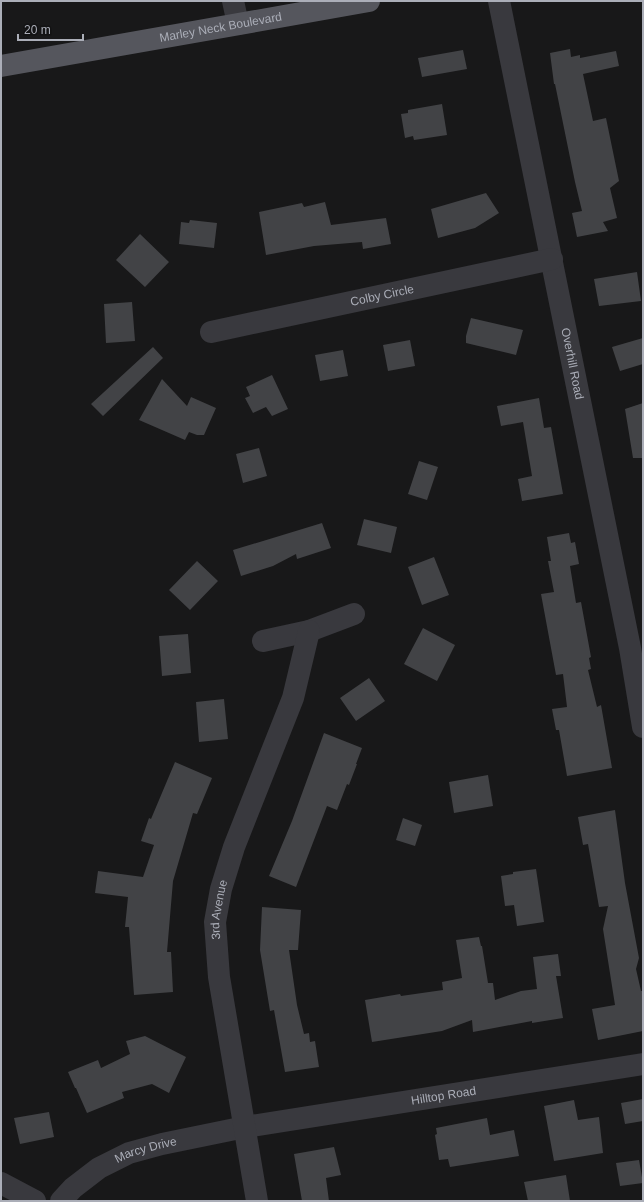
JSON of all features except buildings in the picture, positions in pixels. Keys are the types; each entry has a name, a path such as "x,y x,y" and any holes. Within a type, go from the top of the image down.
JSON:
{"main road":[{"name":"Marley Neck Boulevard","path":"1,66 369,1"}],"street":[{"path":"233,1 238,24"},
{"name":"Overhill Road","path":"499,1 630,648 643,727"},
{"name":"Colby Circle","path":"211,332 552,259"},
{"path":"263,641 309,631 354,614"},
{"name":"3rd Avenue","path":"257,1201 218,977 215,922 221,889 234,847 293,698 309,631"},
{"name":"Hilltop Road","path":"245,1127 643,1064"},
{"name":"Marcy Drive","path":"61,1201 73,1188 99,1168 129,1153 162,1144 245,1127"},
{"path":"1,1183 35,1201"}]}
